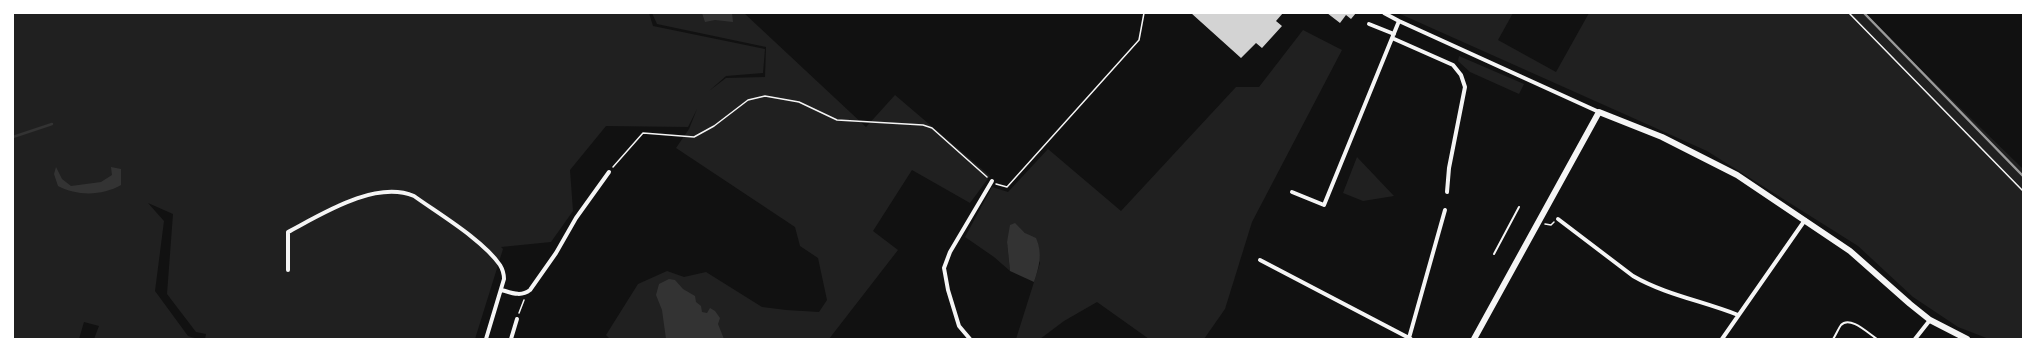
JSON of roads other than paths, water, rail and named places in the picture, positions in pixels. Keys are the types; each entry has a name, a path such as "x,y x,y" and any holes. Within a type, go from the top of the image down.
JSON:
{"main road":[{"path":"1474,339 1539,224 1599,112 1662,137 1737,174 1850,251 1930,320 1967,339"}],"street":[{"path":"1384,13 1599,112"},
{"path":"1292,192 1324,205 1399,21"},
{"path":"1369,24 1453,65 1461,75 1465,87 1449,168 1446,192"},
{"path":"502,290 524,294 530,290 546,268 576,218 609,172"},
{"path":"970,339 959,326 948,290 944,268 950,252 992,182"},
{"path":"288,270 288,232 351,200 370,194 405,193 414,196 478,243 500,264 504,272 502,290 486,339"},
{"path":"1260,260 1410,338 1445,210"},
{"path":"1558,219 1644,283 1660,290 1738,315"},
{"path":"1722,339 1805,220"},
{"path":"511,339 517,319"},
{"path":"1915,339 1930,320"}],"lane":[{"path":"1494,254 1519,207"},
{"path":"1833,339 1842,324 1847,322 1853,323 1877,339"}],"waterway":[{"path":"13,137 52,124"}],"railway":[{"path":"1864,13 2023,176"}]}
